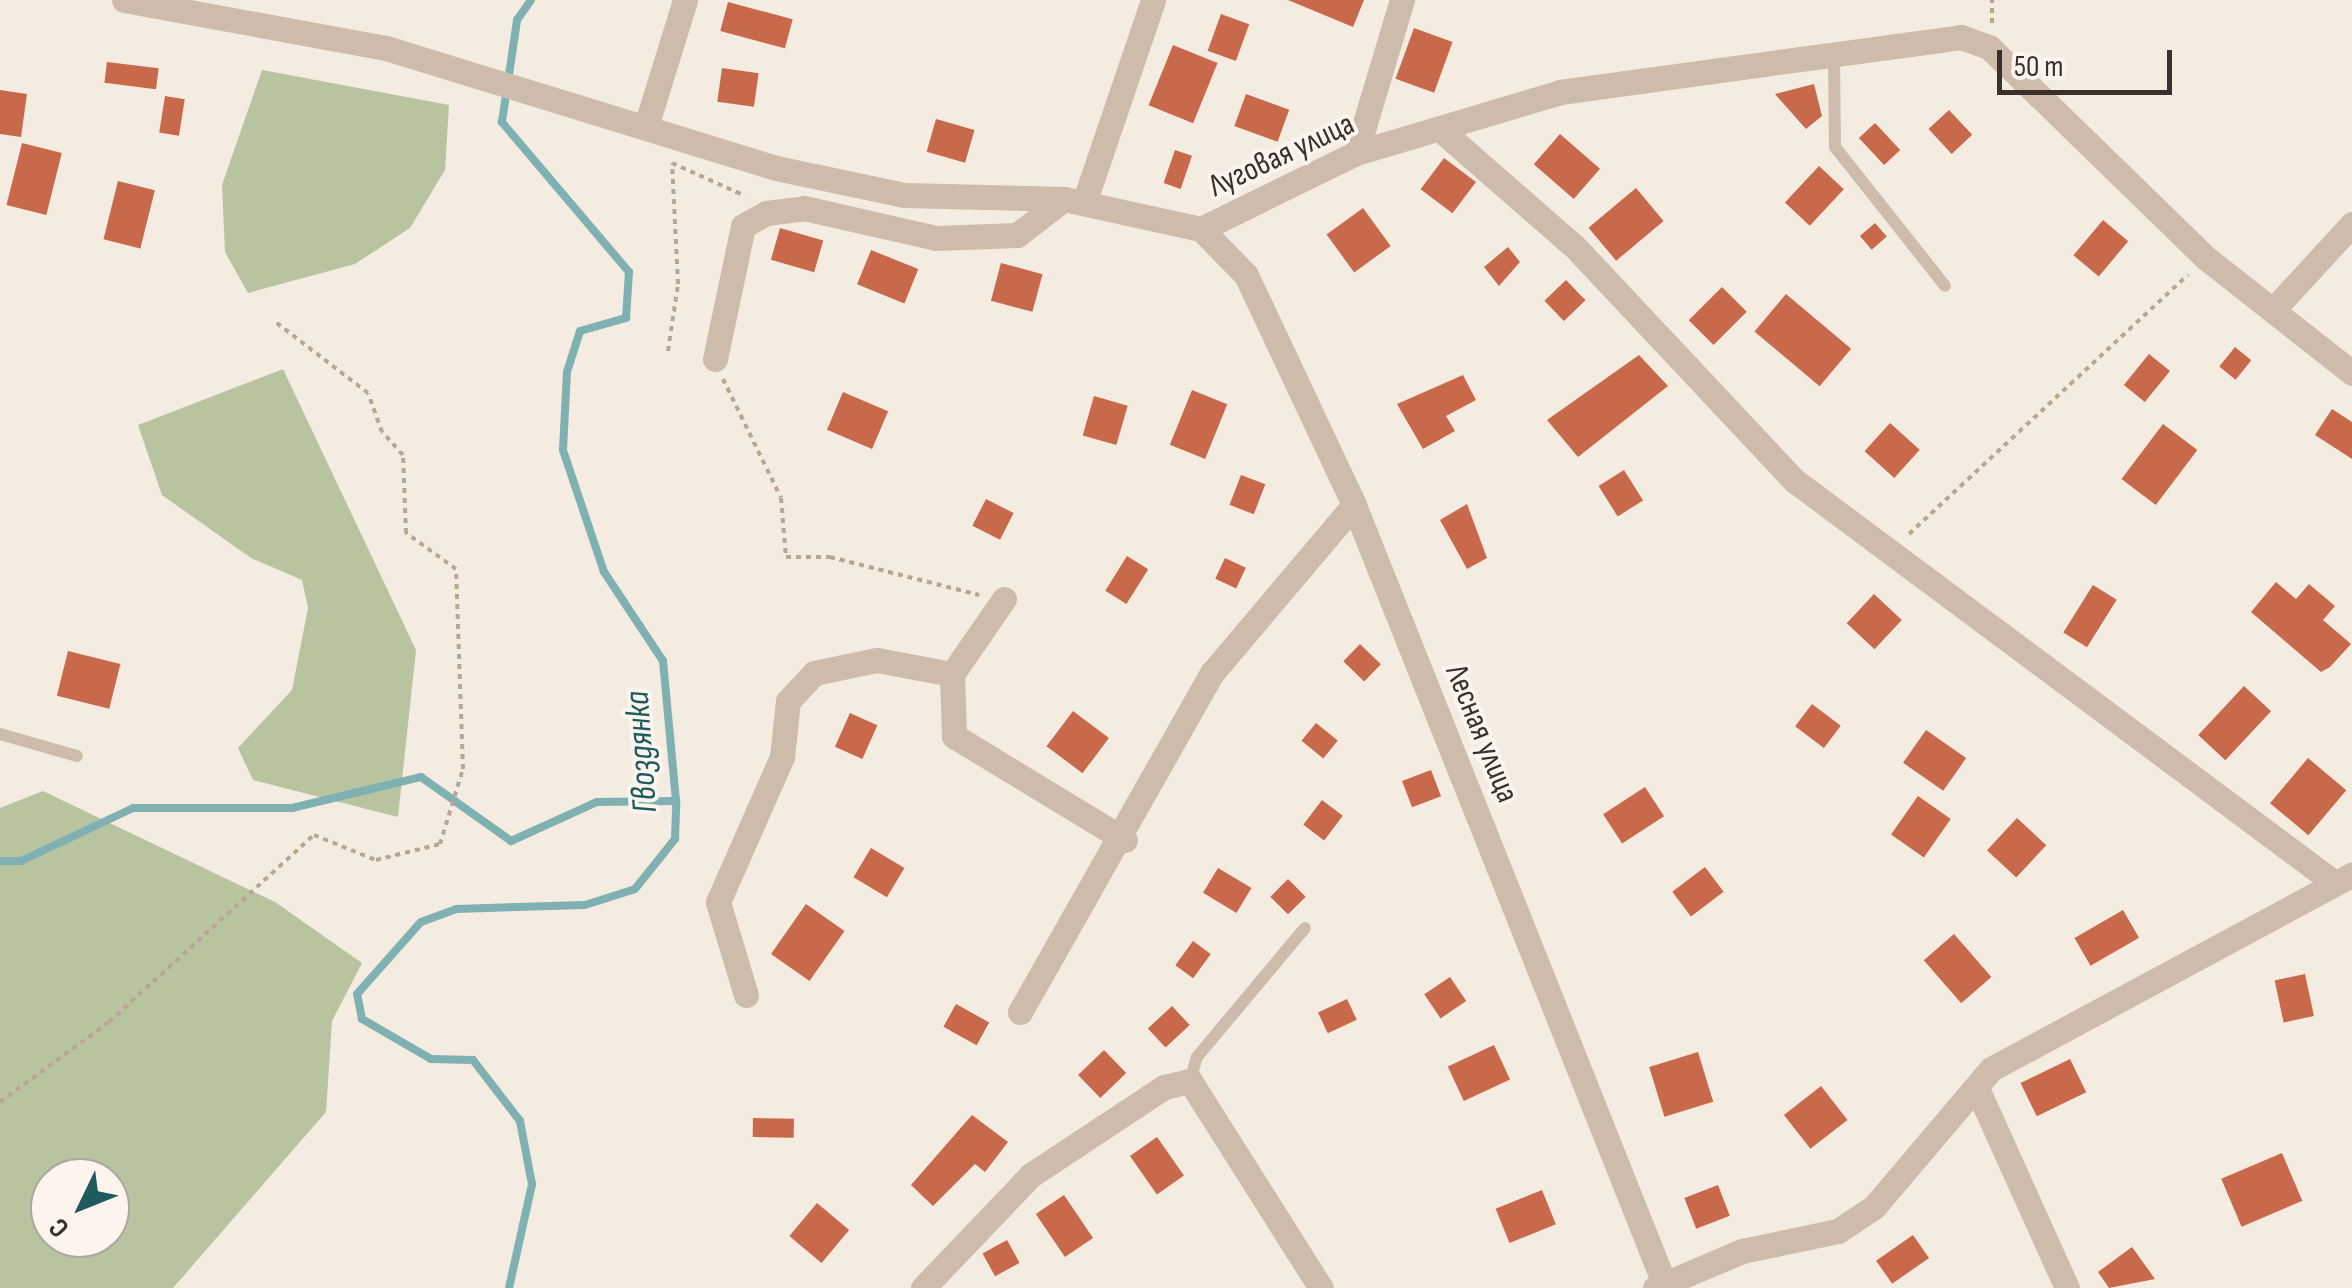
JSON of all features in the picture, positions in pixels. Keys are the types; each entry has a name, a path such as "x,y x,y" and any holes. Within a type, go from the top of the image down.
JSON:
{"street":[{"name":"Луговая улица","path":"124,0 469,72 658,126 776,168 904,195 1074,201 1201,230 1356,153 1560,92 1962,38 1988,47 2206,258 2352,374"},
{"path":"658,126 685,0"},
{"path":"715,359 743,226 766,213 804,208 936,238 1016,236 1074,201 1153,0"},
{"path":"1356,153 1402,0"},
{"path":"1442,130 1574,247 1795,481 2342,878 1991,1069 1979,1093 1874,1208 1838,1231 1742,1251 1662,1286"},
{"path":"2273,310 2352,224"},
{"name":"Лесная улица","path":"1201,230 1246,275 1354,505 1662,1286"},
{"path":"1020,1012 1125,840 1212,673 1354,505"},
{"path":"1004,600 952,674 954,736 1125,840"},
{"path":"746,995 718,902 782,757 788,702 814,673 877,660 952,674"},
{"path":"922,1288 1030,1174 1164,1087 1190,1081 1321,1288"},
{"path":"1979,1093 2067,1288"}],"lane":[{"path":"1823,56 1835,147 1945,286"},
{"path":"0,734 77,756"},
{"path":"1190,1081 1197,1057 1305,928"}],"path":[{"path":"658,126 672,163 678,284 668,351"},
{"path":"672,163 734,187 766,213"},
{"path":"1891,550 2206,258"},
{"path":"0,1102 108,1022 314,835 376,860 440,844 463,769 456,570 406,533 403,455 382,432 368,393 274,321"},
{"path":"715,359 780,498 786,556 830,556 1004,600"}],"green space":[{"path":"262,70 449,105 445,170 410,228 355,264 248,293 225,252 222,185"},
{"path":"283,369 416,650 398,817 253,780 238,748 292,690 308,608 302,580 251,558 162,495 138,425"},
{"path":"43,791 275,902 362,963 332,1021 326,1112 173,1288 0,1288 0,808"}],"building":[{"path":"1288,0 1364,0 1353,27"},
{"path":"728,2 793,19 785,48 720,31"},
{"path":"1221,14 1249,24 1236,61 1208,51"},
{"path":"1414,28 1453,42 1434,93 1396,79"},
{"path":"1173,45 1218,63 1193,123 1149,105"},
{"path":"107,62 159,68 156,89 104,83"},
{"path":"722,68 759,73 754,107 717,102"},
{"path":"1814,84 1822,116 1806,129 1775,94"},
{"path":"0,90 27,94 21,137 0,134"},
{"path":"1246,94 1289,110 1278,142 1234,126"},
{"path":"165,96 185,99 179,136 159,133"},
{"path":"1949,110 1972,135 1952,154 1929,129"},
{"path":"936,119 974,130 965,163 927,152"},
{"path":"1875,123 1900,150 1884,165 1859,138"},
{"path":"1560,134 1600,169 1574,199 1534,164"},
{"path":"22,143 62,153 46,215 7,205"},
{"path":"1175,150 1192,156 1181,189 1164,183"},
{"path":"1444,158 1476,182 1452,213 1421,189"},
{"path":"1819,166 1844,189 1810,226 1785,203"},
{"path":"118,181 155,190 140,248 103,239"},
{"path":"1636,188 1664,221 1616,261 1589,228"},
{"path":"1363,208 1391,246 1354,272 1327,234"},
{"path":"2103,220 2128,241 2099,276 2073,255"},
{"path":"1875,223 1887,237 1872,250 1860,236"},
{"path":"780,228 823,240 814,272 771,260"},
{"path":"1508,247 1520,262 1499,286 1484,267"},
{"path":"871,250 918,269 904,303 857,284"},
{"path":"1001,263 1043,274 1032,312 991,301"},
{"path":"1566,280 1585,300 1564,321 1544,301"},
{"path":"1722,287 1747,312 1714,345 1689,320"},
{"path":"1786,294 1851,349 1820,386 1755,332"},
{"path":"2235,347 2251,360 2236,380 2219,366"},
{"path":"2149,354 2170,371 2145,402 2124,385"},
{"path":"1639,355 1668,386 1578,457 1547,420"},
{"path":"1463,375 1476,400 1446,416 1455,431 1423,449 1397,404"},
{"path":"1192,390 1227,404 1205,459 1170,445"},
{"path":"843,392 888,411 872,449 827,430"},
{"path":"1094,396 1128,406 1116,445 1083,435"},
{"path":"2332,409 2352,422 2352,459 2315,435"},
{"path":"1890,423 1920,450 1894,478 1865,451"},
{"path":"2163,424 2197,450 2156,505 2121,479"},
{"path":"1624,470 1643,501 1618,516 1599,486"},
{"path":"1241,475 1265,484 1254,514 1230,505"},
{"path":"986,499 1014,513 1000,540 972,526"},
{"path":"1467,504 1487,558 1467,569 1440,520"},
{"path":"1127,556 1148,569 1126,604 1105,591"},
{"path":"1225,558 1246,568 1236,589 1215,579"},
{"path":"2276,582 2296,599 2309,584 2335,606 2323,620 2351,644 2330,667 2321,672 2251,612"},
{"path":"2093,585 2117,600 2087,647 2063,632"},
{"path":"1874,594 1902,620 1875,649 1847,623"},
{"path":"1360,644 1381,664 1364,681 1343,661"},
{"path":"68,651 120,664 109,709 57,696"},
{"path":"2244,686 2271,711 2225,760 2198,735"},
{"path":"1812,704 1841,726 1824,748 1795,726"},
{"path":"1073,711 1109,738 1082,773 1047,746"},
{"path":"850,713 877,725 862,759 835,747"},
{"path":"1316,723 1338,741 1323,758 1302,741"},
{"path":"1926,730 1966,758 1943,791 1903,763"},
{"path":"2308,758 2346,790 2308,835 2270,803"},
{"path":"1431,770 1441,796 1412,807 1402,781"},
{"path":"1645,787 1664,816 1622,844 1603,814"},
{"path":"1918,796 1951,819 1924,857 1891,835"},
{"path":"1322,800 1343,816 1324,840 1303,825"},
{"path":"2017,818 2046,845 2016,877 1987,850"},
{"path":"871,848 904,868 887,897 853,877"},
{"path":"1705,867 1724,892 1691,916 1672,892"},
{"path":"1218,868 1251,888 1236,913 1203,893"},
{"path":"1288,879 1306,897 1288,914 1270,897"},
{"path":"806,904 845,931 810,981 771,954"},
{"path":"2123,910 2139,938 2091,966 2075,938"},
{"path":"1954,934 1991,977 1961,1003 1924,960"},
{"path":"1193,941 1211,954 1193,978 1175,965"},
{"path":"2305,974 2314,1016 2284,1023 2275,980"},
{"path":"1450,977 1466,1001 1441,1018 1424,994"},
{"path":"1347,999 1357,1020 1328,1033 1318,1013"},
{"path":"956,1004 989,1022 977,1045 943,1027"},
{"path":"1172,1006 1190,1025 1166,1048 1148,1029"},
{"path":"1494,1045 1510,1079 1464,1101 1448,1067"},
{"path":"1104,1050 1126,1073 1100,1098 1078,1075"},
{"path":"1698,1052 1713,1102 1664,1117 1649,1067"},
{"path":"2070,1059 2086,1092 2037,1116 2021,1083"},
{"path":"1821,1086 1847,1120 1810,1149 1784,1115"},
{"path":"972,1115 1008,1142 985,1172 975,1164 933,1206 911,1185"},
{"path":"753,1118 794,1119 794,1138 753,1137"},
{"path":"1157,1137 1184,1176 1157,1194 1130,1156"},
{"path":"2282,1153 2302,1201 2242,1227 2221,1179"},
{"path":"1718,1185 1730,1216 1696,1229 1684,1198"},
{"path":"1542,1190 1556,1224 1510,1243 1496,1209"},
{"path":"1064,1195 1093,1238 1065,1257 1036,1214"},
{"path":"817,1203 849,1230 822,1263 789,1236"},
{"path":"1913,1235 1929,1258 1892,1284 1876,1261"},
{"path":"1007,1240 1020,1263 995,1276 983,1254"},
{"path":"2132,1247 2155,1279 2109,1288 2098,1272"}],"waterway":[{"name":"Гвоздянка","path":"509,1288 532,1184 520,1121 473,1060 431,1059 362,1019 357,994 421,922 456,909 585,905 635,889 675,839 676,801 663,661 604,572 563,450 567,372 580,331 626,318 629,272 502,122 517,20 531,0"},
{"path":"0,861 21,861 133,808 292,808 421,777 511,841 597,802 676,801"}]}
